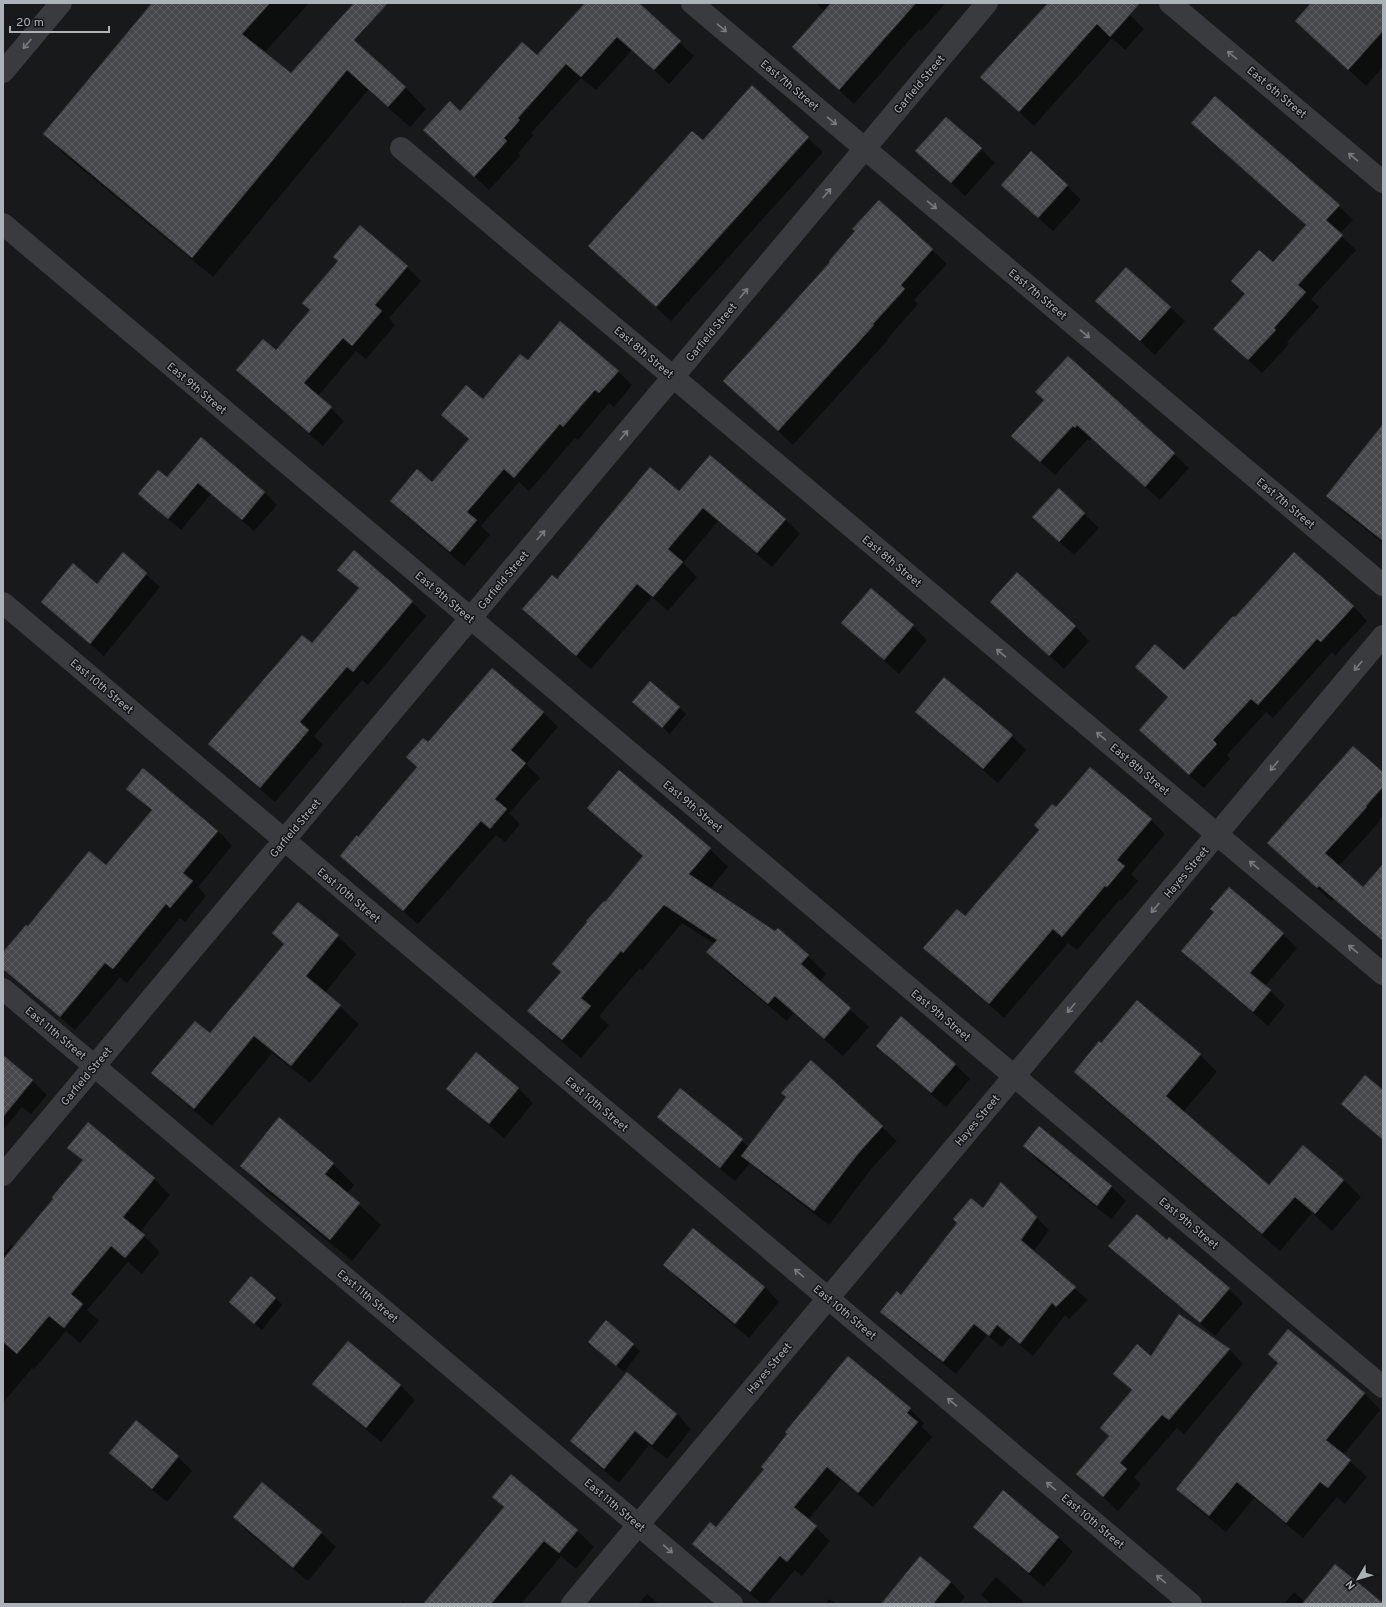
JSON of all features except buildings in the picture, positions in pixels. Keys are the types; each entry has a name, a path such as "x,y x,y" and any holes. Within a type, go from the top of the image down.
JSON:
{"street":[{"path":"3,72 61,3"},
{"name":"East 7th Street","path":"692,3 1383,584"},
{"name":"Garfield Street","path":"3,1175 987,3"},
{"name":"East 6th Street","path":"1170,3 1383,182"},
{"name":"East 8th Street","path":"401,148 1383,974"},
{"name":"East 9th Street","path":"3,224 1383,1387"},
{"name":"East 10th Street","path":"3,603 1191,1604"},
{"name":"Hayes Street","path":"572,1604 1383,636"},
{"name":"East 11th Street","path":"3,989 732,1604"}]}
